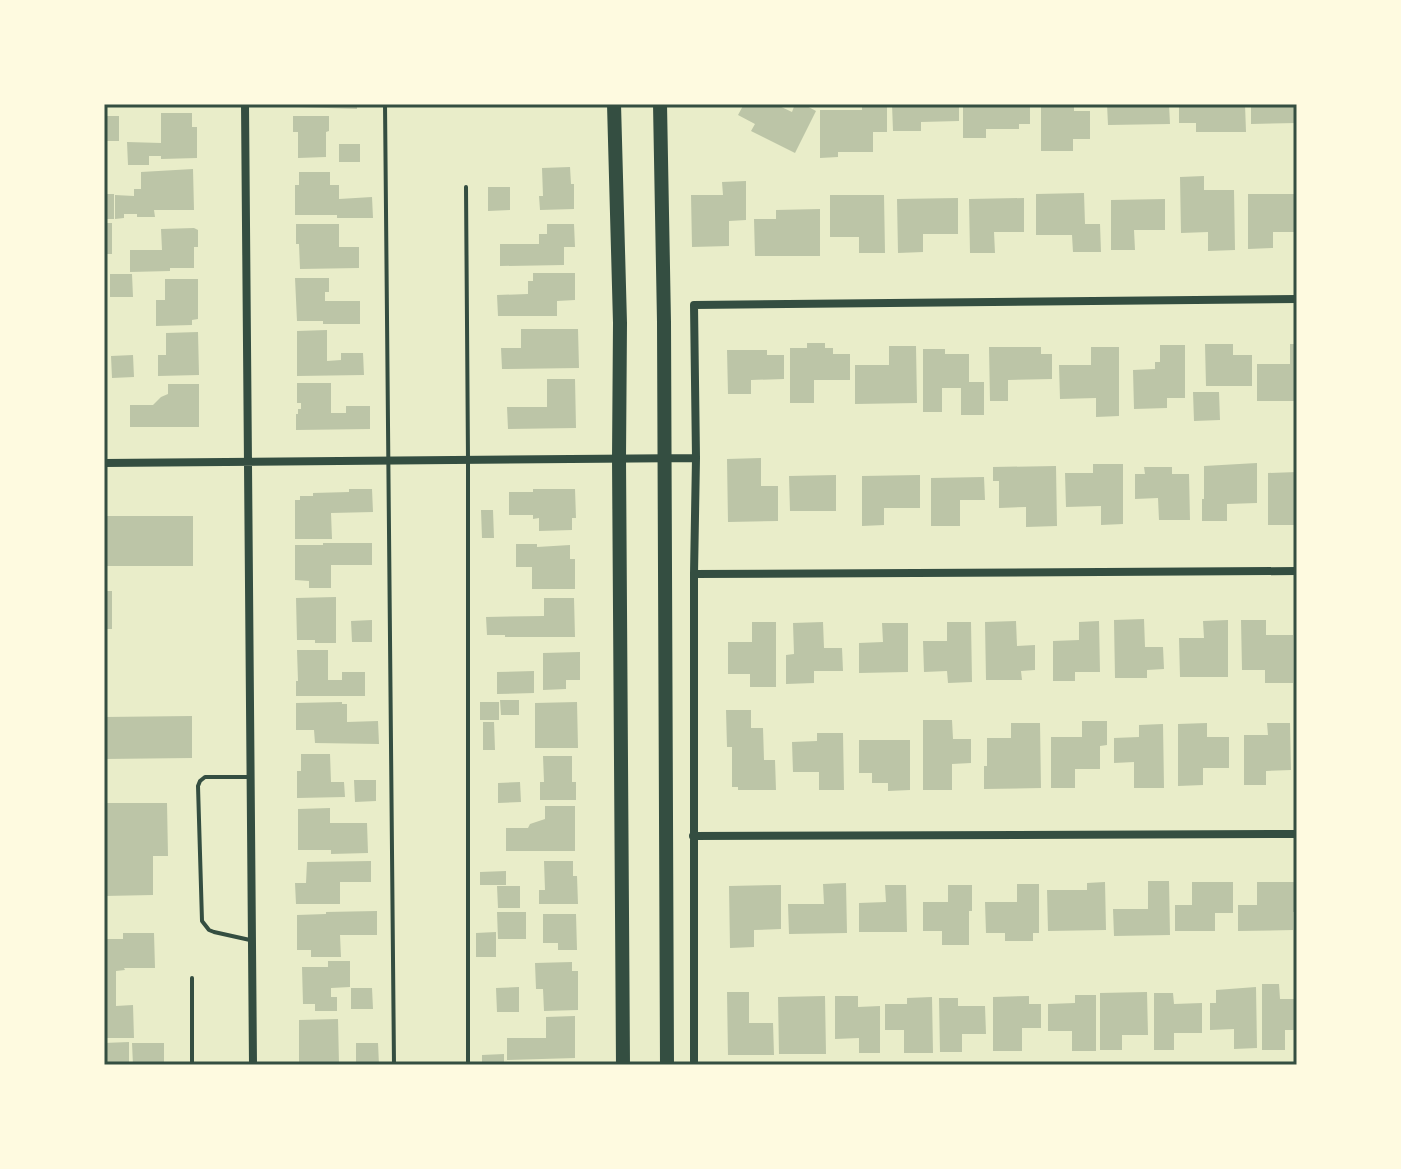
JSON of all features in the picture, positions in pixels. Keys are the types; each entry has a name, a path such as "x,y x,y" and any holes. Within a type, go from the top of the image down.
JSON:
{"main road":[{"path":"614,104 620,323 623,1065"},
{"path":"660,104 665,458 667,1065"}],"street":[{"path":"245,104 253,1065"},
{"path":"694,1065 694,305 1297,299"},
{"path":"104,463 696,458"},
{"path":"694,574 1297,571"},
{"path":"693,836 1297,834"}],"lane":[{"path":"385,104 394,1065"},
{"path":"466,187 468,1065"},
{"path":"251,777 205,777 198,786 202,921 214,932 252,941"},
{"path":"192,978 192,1065"}],"building":[{"path":"298,104 357,104 357,109 298,107"},
{"path":"744,104 775,104 792,112 795,104 803,104 816,111 795,153 751,131 755,124 738,115"},
{"path":"862,104 887,104 887,132 873,132 873,152 838,152 838,157 820,158 820,110 862,110"},
{"path":"892,104 959,104 959,121 921,122 921,131 893,131"},
{"path":"963,104 1030,104 1030,124 1019,124 1019,129 986,129 986,138 963,138"},
{"path":"1041,104 1074,104 1074,111 1090,111 1090,139 1073,139 1073,151 1041,151"},
{"path":"1107,104 1169,104 1170,124 1108,125"},
{"path":"1179,104 1245,104 1246,132 1196,132 1196,123 1179,123"},
{"path":"1251,104 1297,104 1297,123 1251,124"},
{"path":"161,113 192,113 192,127 197,127 197,158 161,159 161,156 149,156 149,165 128,165 127,142 161,143"},
{"path":"104,116 119,116 119,141 104,141"},
{"path":"293,116 329,116 326,157 298,158 298,132 293,132"},
{"path":"339,144 360,144 360,162 339,162"},
{"path":"570,167 574,209 540,210 542,168"},
{"path":"193,169 194,210 154,210 155,217 124,214 124,218 115,219 115,195 134,196 134,189 141,189 141,172"},
{"path":"299,172 330,172 330,185 339,185 339,199 372,197 373,218 295,215 295,185 299,185"},
{"path":"1204,176 1204,190 1234,190 1235,250 1208,251 1208,232 1181,233 1180,177"},
{"path":"746,181 746,220 729,221 729,246 692,247 691,195 723,195 722,182"},
{"path":"488,187 510,187 510,210 488,211"},
{"path":"1084,193 1085,224 1100,224 1101,252 1073,252 1072,235 1036,235 1036,194"},
{"path":"104,194 114,194 114,219 104,219"},
{"path":"1248,194 1297,194 1297,232 1273,232 1273,248 1248,249"},
{"path":"830,195 884,195 885,253 859,253 859,237 830,237"},
{"path":"958,198 958,234 923,234 923,252 898,253 897,199"},
{"path":"1024,198 1024,232 994,232 995,253 970,253 969,199"},
{"path":"1165,199 1165,230 1134,230 1135,250 1111,250 1111,200"},
{"path":"820,209 820,256 755,256 754,219 776,219 776,210"},
{"path":"104,223 112,223 112,254 104,254"},
{"path":"296,224 339,224 339,247 359,247 359,268 300,269"},
{"path":"547,224 574,224 575,247 564,247 564,265 500,266 500,244 539,244 539,234 547,234"},
{"path":"161,229 198,230 198,247 194,247 194,268 130,272 130,250 162,250"},
{"path":"533,273 575,273 575,300 557,301 557,316 498,316 497,295 528,294 528,281 533,281"},
{"path":"110,274 132,274 133,297 110,297"},
{"path":"295,278 329,278 325,301 360,301 360,324 297,321"},
{"path":"165,279 198,279 198,319 192,320 192,325 156,326 156,300 165,300"},
{"path":"521,329 578,329 579,368 502,369 501,348 521,348"},
{"path":"327,330 327,361 341,360 341,353 363,353 364,375 297,376 297,331"},
{"path":"198,332 199,375 158,376 158,355 166,355 166,333"},
{"path":"807,343 825,343 825,348 833,348 833,354 850,354 850,380 814,380 814,403 790,403 790,348 807,348"},
{"path":"1205,344 1233,344 1233,355 1252,355 1252,386 1206,386"},
{"path":"1290,344 1297,344 1297,401 1257,401 1257,364 1290,364"},
{"path":"1160,345 1185,345 1185,398 1167,398 1167,408 1134,409 1133,370 1155,369 1155,362 1160,362"},
{"path":"889,346 916,346 917,403 855,404 855,365 889,365"},
{"path":"989,347 1041,347 1041,354 1052,354 1052,379 1008,380 1008,401 990,401"},
{"path":"1091,347 1119,347 1119,416 1096,417 1096,398 1060,399 1059,365 1091,365"},
{"path":"923,349 945,349 945,354 969,354 969,382 984,382 984,415 961,415 961,388 942,388 942,412 923,412"},
{"path":"727,350 767,350 767,355 784,355 784,379 751,380 751,394 728,394"},
{"path":"133,355 134,377 112,378 111,356"},
{"path":"547,379 575,379 576,428 508,429 507,407 547,407"},
{"path":"297,383 331,383 331,413 346,413 346,406 370,406 370,429 296,430 296,414 301,409 301,403 297,403"},
{"path":"168,384 199,384 199,427 130,427 130,405 153,405 168,394"},
{"path":"1193,392 1219,392 1220,420 1194,421"},
{"path":"761,458 761,486 778,486 778,521 728,522 727,459"},
{"path":"1257,463 1257,503 1227,504 1227,521 1202,521 1204,466"},
{"path":"1093,464 1123,464 1123,524 1101,525 1101,506 1066,507 1065,473 1093,473"},
{"path":"1056,466 1057,526 1026,527 1026,507 999,508 999,481 993,481 993,467"},
{"path":"1144,467 1172,467 1172,474 1189,474 1190,520 1159,520 1158,498 1135,499 1135,474 1145,474"},
{"path":"1297,472 1295,525 1268,525 1268,473"},
{"path":"836,475 836,511 790,511 789,476"},
{"path":"920,475 920,508 884,508 884,525 862,526 862,476"},
{"path":"984,477 985,500 960,500 960,526 931,526 931,478"},
{"path":"349,489 372,489 373,512 331,513 332,539 295,539 295,500 300,500 300,496 313,496 313,493 349,492"},
{"path":"533,489 575,489 576,518 572,518 572,530 539,531 539,518 509,515 509,492 533,492"},
{"path":"481,510 493,510 494,538 482,538"},
{"path":"104,516 193,516 193,566 104,566"},
{"path":"372,543 372,565 331,565 331,588 309,588 309,581 295,580 295,545"},
{"path":"516,544 537,544 537,547 570,545 570,559 575,559 575,589 532,589 532,567 516,567"},
{"path":"104,591 112,591 112,629 104,629"},
{"path":"336,597 336,643 297,640 296,598"},
{"path":"544,598 574,598 575,637 487,635 486,617 544,616"},
{"path":"1144,619 1145,647 1163,647 1164,669 1147,670 1147,678 1115,678 1114,620"},
{"path":"372,620 372,642 352,642 351,621"},
{"path":"1228,620 1228,677 1180,677 1179,638 1204,638 1203,621"},
{"path":"1241,620 1266,620 1266,635 1293,635 1293,683 1265,683 1265,670 1242,670"},
{"path":"1016,621 1017,646 1035,645 1035,670 1021,671 1022,680 986,680 985,622"},
{"path":"1099,621 1100,672 1075,672 1075,681 1053,681 1053,641 1079,640 1079,622"},
{"path":"752,622 776,622 776,687 750,687 750,674 728,674 728,642 752,642"},
{"path":"823,622 824,648 842,648 843,671 814,671 814,683 786,684 786,655 794,654 793,623"},
{"path":"947,622 971,622 972,682 948,683 947,671 924,672 923,641 947,641"},
{"path":"882,623 908,623 908,672 859,673 859,643 883,642"},
{"path":"297,650 328,650 328,680 342,680 342,672 365,672 365,696 296,696"},
{"path":"580,652 580,680 566,680 566,689 543,690 543,653"},
{"path":"534,671 534,693 497,694 497,672"},
{"path":"500,700 519,700 519,715 501,715"},
{"path":"480,702 499,702 499,720 480,720"},
{"path":"577,702 578,748 535,748 535,703"},
{"path":"296,703 347,704 347,722 378,721 379,744 315,743 314,730 296,730"},
{"path":"726,710 751,710 751,728 763,728 764,760 775,760 776,790 738,790 738,787 732,787 732,747 727,747"},
{"path":"192,716 192,758 104,759 104,717"},
{"path":"923,720 952,720 953,739 971,739 971,763 952,764 952,790 923,790"},
{"path":"1082,721 1107,721 1107,745 1100,746 1100,769 1075,769 1075,788 1051,788 1051,737 1082,737"},
{"path":"483,722 494,722 495,750 483,750"},
{"path":"1011,723 1040,723 1041,788 984,789 987,738 1011,738"},
{"path":"1207,723 1207,737 1229,737 1229,768 1203,768 1203,785 1178,786 1178,724"},
{"path":"1267,723 1290,723 1291,770 1266,771 1266,785 1244,785 1244,735 1268,735"},
{"path":"1163,724 1164,788 1134,788 1134,762 1114,763 1114,738 1139,737 1139,725"},
{"path":"817,733 843,733 844,790 819,790 819,772 793,772 792,742 817,741"},
{"path":"859,740 910,740 910,790 888,791 888,783 872,783 872,773 859,773"},
{"path":"301,754 330,754 331,782 344,782 345,797 297,798 297,771 301,771"},
{"path":"543,756 572,756 576,800 540,800 540,782 544,782"},
{"path":"354,780 376,780 376,801 355,802"},
{"path":"520,782 521,802 498,803 498,783"},
{"path":"104,803 167,803 168,856 153,856 153,895 104,896"},
{"path":"545,806 575,806 575,851 506,851 506,828 528,828 530,824 545,819"},
{"path":"330,808 330,823 367,823 368,853 331,854 331,850 298,850 298,809"},
{"path":"371,861 371,882 340,882 340,904 296,904 295,883 306,883 307,862"},
{"path":"544,861 573,861 578,904 539,904 539,890 545,890"},
{"path":"506,871 506,885 480,885 480,872"},
{"path":"1148,881 1169,881 1170,935 1114,936 1113,909 1148,909"},
{"path":"1105,882 1106,930 1048,931 1047,890 1087,890 1087,883"},
{"path":"1192,882 1233,882 1233,913 1215,913 1215,931 1175,931 1175,905 1192,905"},
{"path":"1257,882 1297,882 1297,912 1293,912 1293,930 1238,931 1238,905 1257,905"},
{"path":"846,883 847,933 789,934 788,904 824,904 823,884"},
{"path":"1017,884 1039,884 1039,933 1033,933 1033,941 1005,941 1005,933 986,933 985,902 1017,902"},
{"path":"781,885 781,929 754,930 754,947 730,948 729,886"},
{"path":"885,885 906,885 907,932 859,932 859,903 886,902"},
{"path":"948,885 972,885 969,945 942,945 942,931 923,931 923,902 948,902"},
{"path":"497,886 520,886 520,908 498,908"},
{"path":"377,911 377,935 340,935 341,957 311,957 311,950 297,950 297,915"},
{"path":"497,912 526,912 526,939 498,939"},
{"path":"543,914 576,914 577,950 558,950 558,943 543,943"},
{"path":"496,932 496,957 476,957 476,933"},
{"path":"123,933 154,933 155,968 116,971 116,1006 133,1005 134,1038 104,1038 104,939 123,939"},
{"path":"328,961 350,961 350,987 331,988 331,997 337,997 337,1011 315,1011 315,1004 303,1004 302,967 328,967"},
{"path":"572,962 572,971 578,971 578,1010 544,1011 543,989 536,989 535,963"},
{"path":"1262,984 1279,984 1280,999 1297,999 1297,1030 1285,1030 1285,1050 1262,1050"},
{"path":"519,987 519,1012 497,1012 496,988"},
{"path":"1256,987 1257,1048 1234,1049 1234,1029 1210,1030 1210,1003 1216,1003 1216,990"},
{"path":"351,988 372,988 373,1009 351,1009"},
{"path":"727,992 749,992 749,1023 773,1023 774,1055 728,1055"},
{"path":"1147,992 1148,1035 1122,1035 1122,1050 1100,1050 1100,993"},
{"path":"1154,993 1173,993 1174,1004 1202,1003 1202,1033 1174,1033 1174,1050 1154,1050"},
{"path":"1075,995 1096,995 1096,1051 1072,1051 1072,1031 1048,1031 1048,1004 1075,1003"},
{"path":"825,996 826,1054 779,1054 778,997"},
{"path":"835,996 858,996 858,1007 880,1006 880,1053 859,1053 859,1038 835,1039"},
{"path":"1029,996 1029,1004 1041,1004 1041,1028 1022,1028 1022,1051 993,1051 993,997"},
{"path":"932,997 933,1053 904,1053 904,1030 885,1030 885,1004 907,1004 907,998"},
{"path":"939,998 958,998 958,1006 985,1006 986,1034 962,1034 962,1052 940,1052"},
{"path":"575,1016 575,1058 507,1060 507,1038 546,1038 546,1017"},
{"path":"338,1019 339,1064 299,1064 299,1020"},
{"path":"129,1042 129,1065 104,1065 104,1043"},
{"path":"132,1043 164,1043 164,1065 133,1065"},
{"path":"356,1043 378,1043 379,1065 356,1065"},
{"path":"504,1054 504,1065 482,1065 482,1055"}]}
